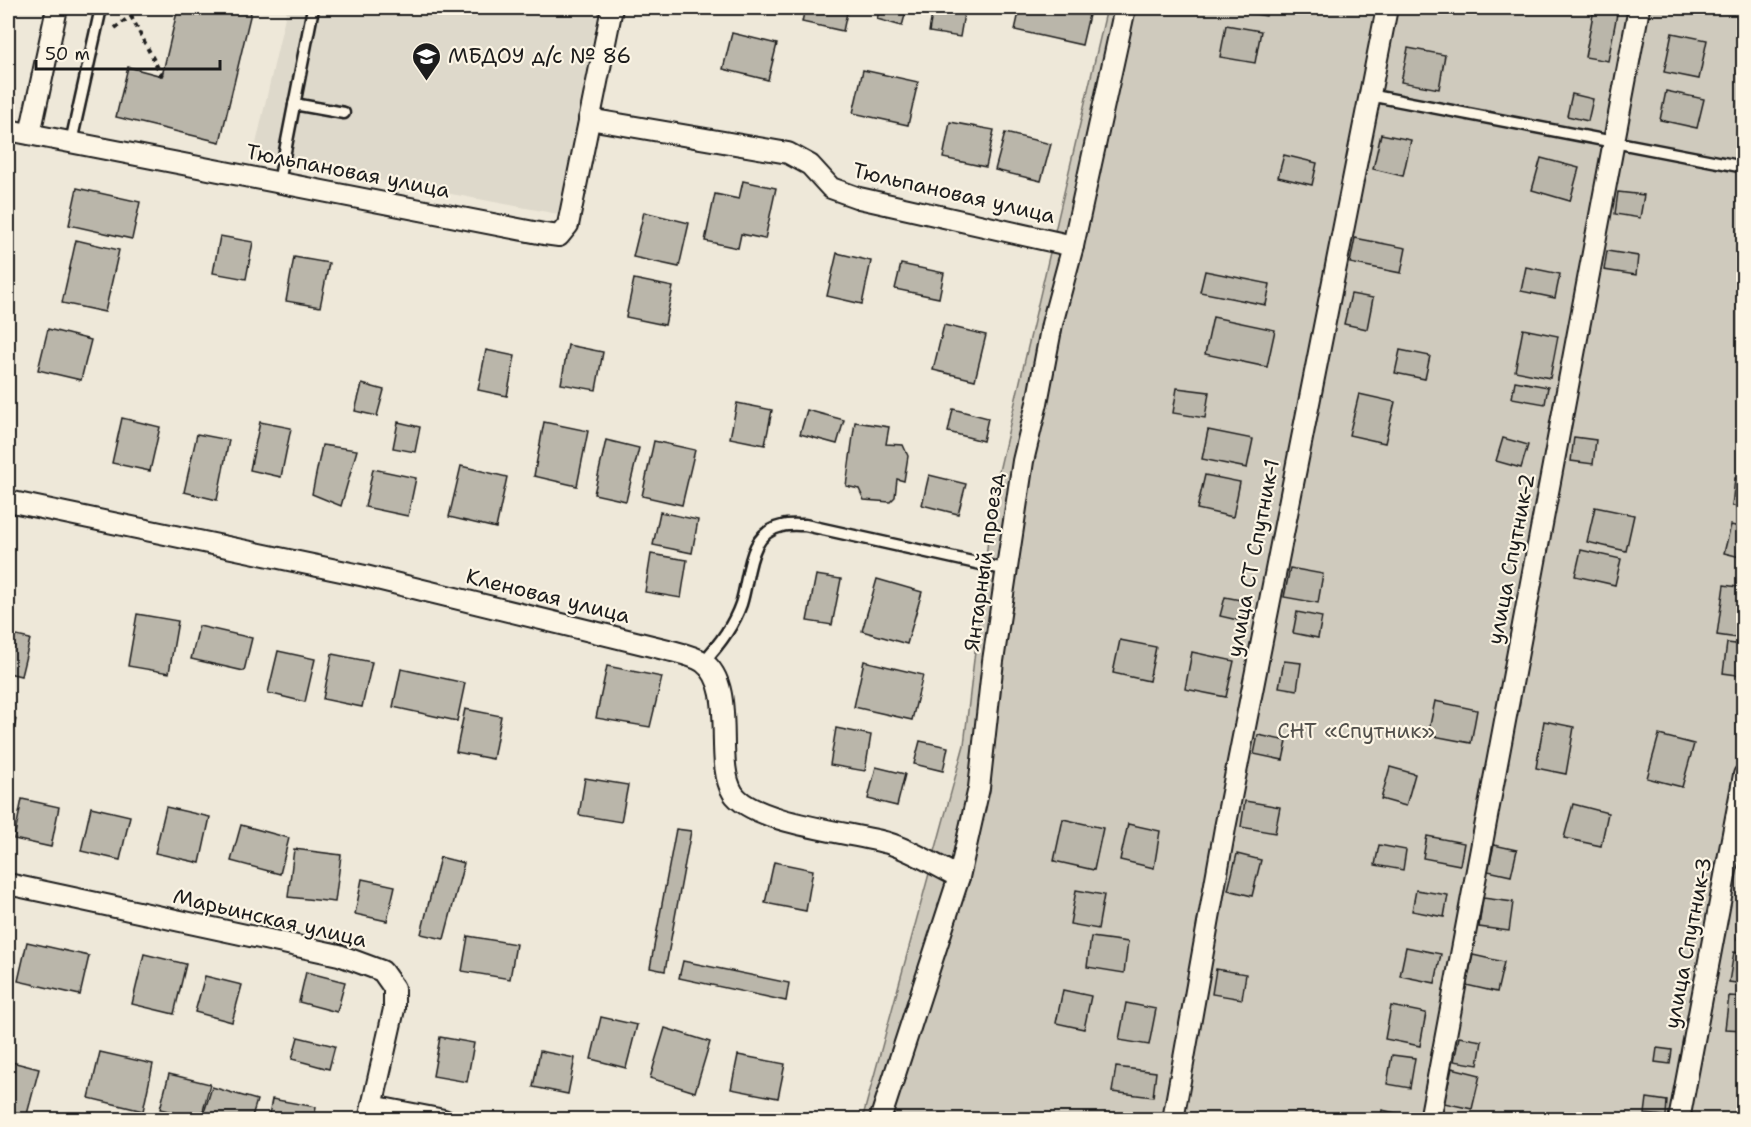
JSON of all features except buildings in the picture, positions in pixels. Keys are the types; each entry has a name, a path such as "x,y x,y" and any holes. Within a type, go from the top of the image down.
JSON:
{"street":[{"path":"30,134 57,8"},
{"name":"Тюльпановая улица","path":"8,130 559,236 568,225 612,8"},
{"name":"Янтарный проезд","path":"880,1119 959,877 979,788 993,661 1023,462 1052,324 1073,246 1125,8"},
{"name":"улица СТ Спутник-1","path":"1173,1119 1225,828 1387,8"},
{"name":"улица Спутник-2","path":"1430,1119 1639,8"},
{"name":"Тюльпановая улица","path":"588,119 788,153 810,165 831,188 859,198 1073,246"},
{"name":"Кленовая улица","path":"8,501 365,576 668,650 703,662"},
{"path":"703,662 718,681 727,774 733,793 746,806 786,821 890,844 959,877"},
{"name":"улица Спутник-3","path":"1679,1119 1743,775"},
{"name":"Марьинская улица","path":"8,884 339,955 382,971 394,988 394,1009 371,1113 444,1119"}],"lane":[{"path":"71,142 101,8"},
{"path":"279,182 314,8"},
{"path":"1369,95 1743,167"},
{"path":"294,104 344,113"},
{"path":"703,662 723,640 741,604 753,551 763,535 780,526 805,525 1008,570"}],"path":[{"path":"93,45 142,8"},
{"path":"131,16 162,75"}],"shaded area":[{"name":"МБДОУ д/с № 86","path":"287,8 599,8 558,214 253,157"}],"green space":[{"name":"СНТ «Спутник»","path":"1107,8 1743,8 1743,1119 862,1120 964,745 993,497"}],"place":[{"name":"МБДОУ д/с № 86","path":"427,82"}]}
